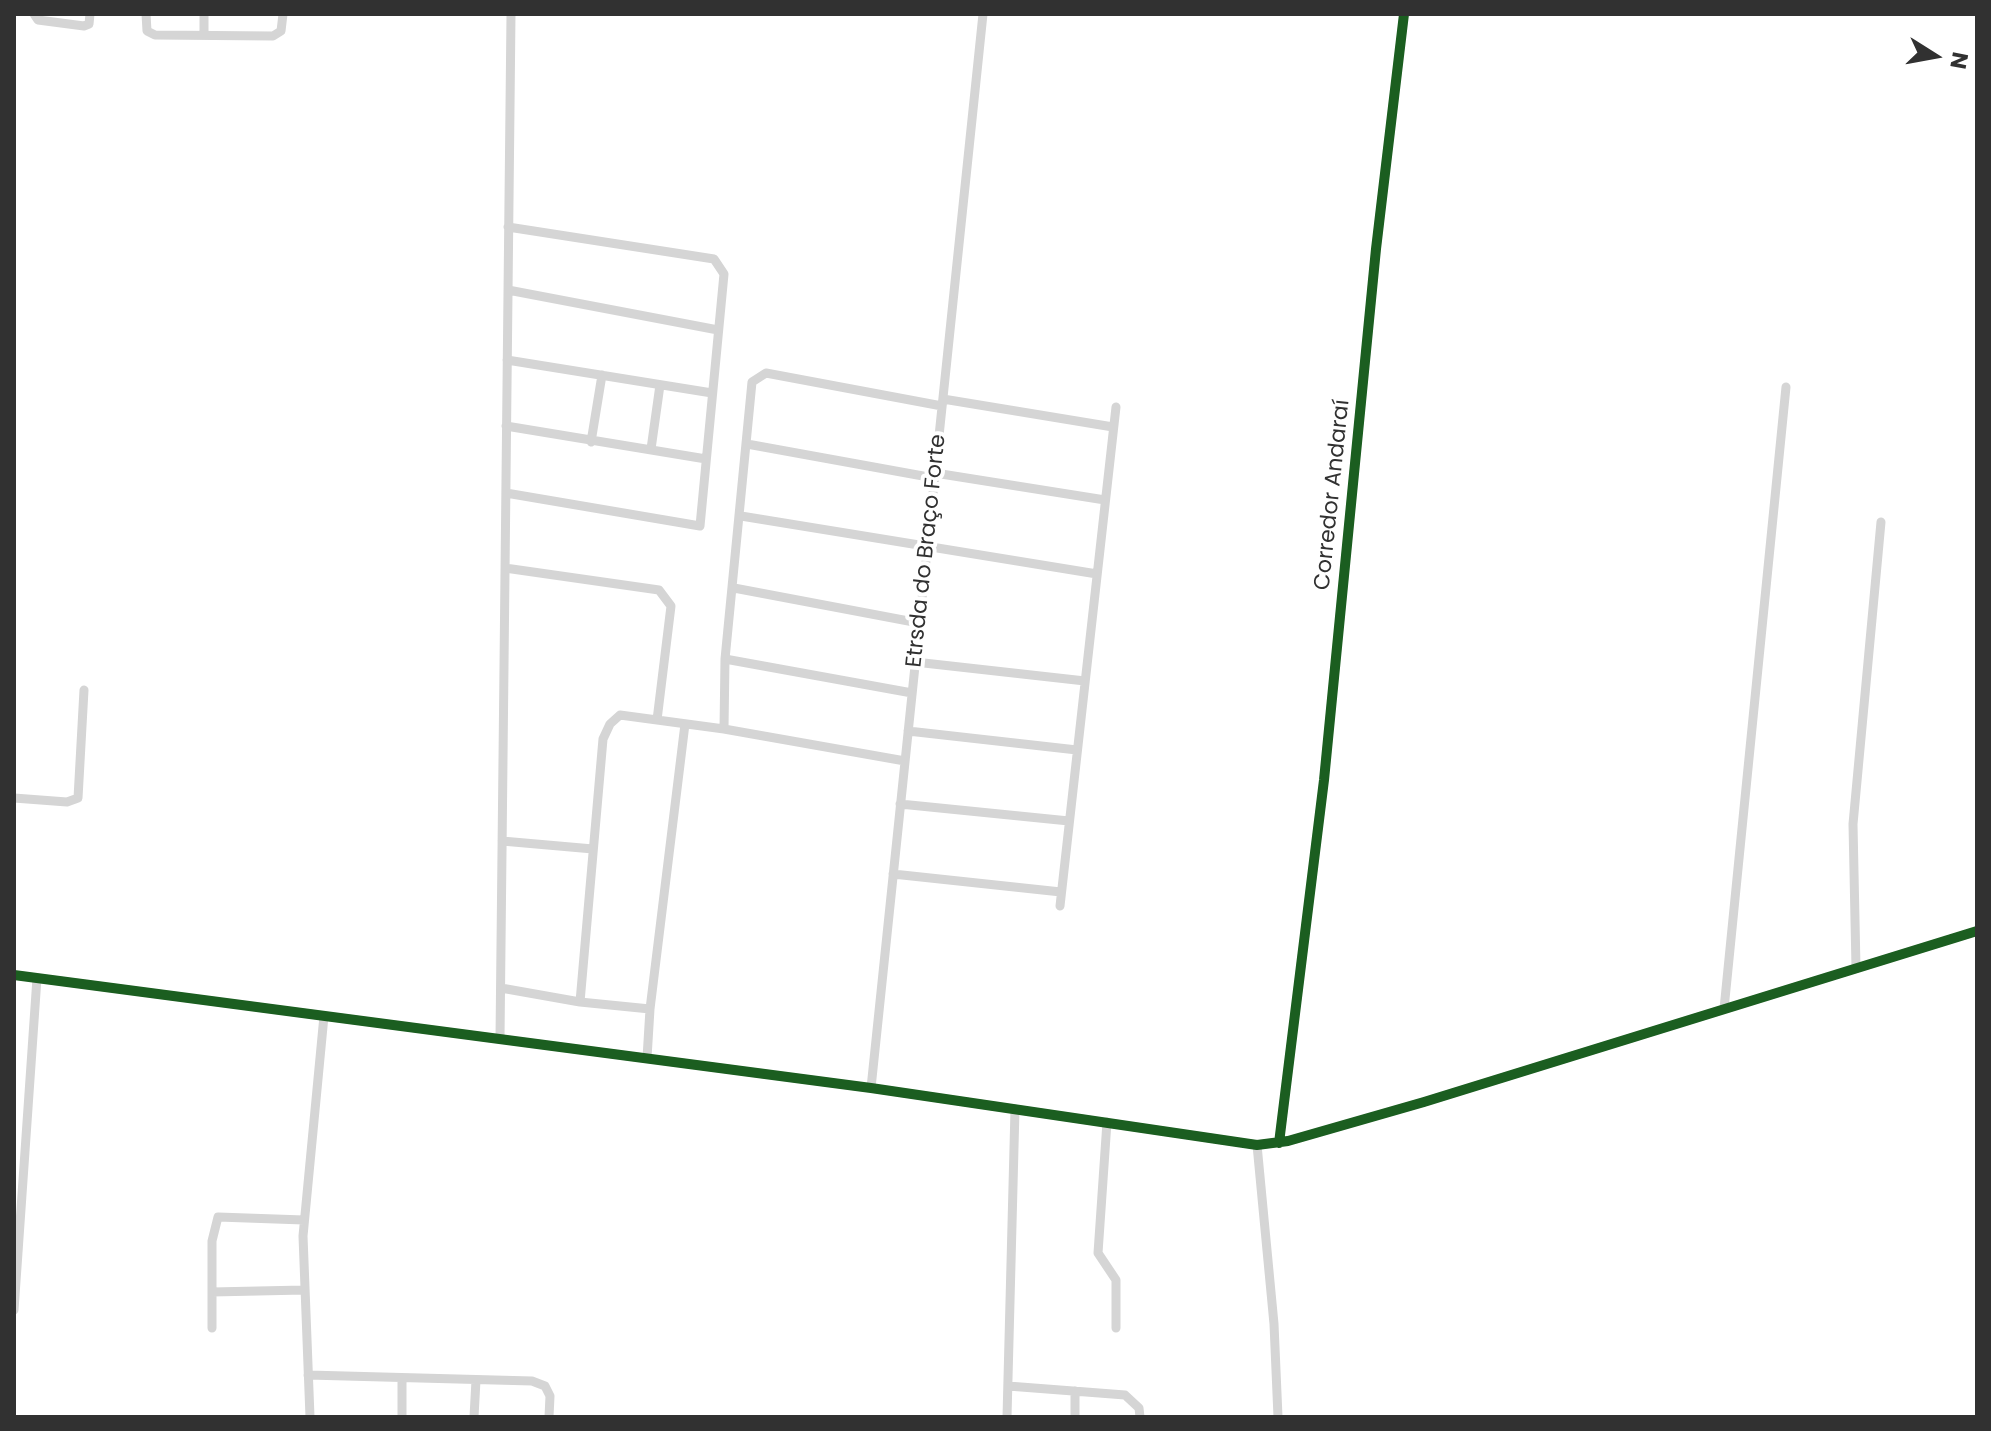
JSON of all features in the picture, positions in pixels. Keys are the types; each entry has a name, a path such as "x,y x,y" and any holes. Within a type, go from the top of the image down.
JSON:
{"street":[{"path":"34,14 38,20 84,26 89,24 90,14"},
{"path":"146,14 151,35 273,36 281,31 283,14"},
{"path":"204,14 204,34"},
{"path":"500,1038 511,14"},
{"name":"Etrsda do Braço Forte","path":"871,1088 983,14"},
{"name":"Corredor Andaraí","path":"1279,1143 1301,980 1367,363 1376,249 1404,14"},
{"path":"506,493 700,526 724,274 714,259 508,227"},
{"path":"508,290 718,330"},
{"path":"507,360 712,393"},
{"path":"724,729 725,659 752,382 766,373 942,403 1113,427"},
{"path":"591,442 602,375"},
{"path":"651,449 660,385"},
{"path":"1724,1009 1786,387"},
{"path":"1060,906 1116,407"},
{"path":"506,426 706,459"},
{"path":"747,444 1105,500"},
{"path":"741,516 1097,574"},
{"path":"1856,968 1853,824 1881,522"},
{"path":"505,568 659,590 671,606 657,720"},
{"path":"734,588 919,623"},
{"path":"725,659 912,693"},
{"path":"915,662 1085,681"},
{"path":"14,798 67,802 78,798 84,690"},
{"path":"580,1002 603,739 610,724 620,715 724,729 905,761"},
{"path":"647,1058 650,1009 685,724"},
{"path":"908,731 1077,750"},
{"path":"900,804 1069,821"},
{"path":"502,841 593,849"},
{"path":"893,874 1061,892"},
{"path":"14,975 871,1088 1257,1145 1279,1143 1424,1102 1977,931"},
{"path":"14,1310 37,978"},
{"path":"501,988 580,1002 650,1009"},
{"path":"310,1417 304,1220 324,1016"},
{"path":"1007,1417 1015,1109"},
{"path":"1107,1122 1098,1253 1116,1280 1116,1328"},
{"path":"1257,1145 1273,1310 1278,1417"},
{"path":"212,1328 212,1241 218,1217 304,1220"},
{"path":"212,1292 304,1290"},
{"path":"308,1375 532,1381 545,1386 550,1396 549,1417"},
{"path":"402,1378 402,1417"},
{"path":"474,1417 476,1380"},
{"path":"1008,1386 1125,1395 1139,1408 1140,1417"},
{"path":"1075,1391 1075,1417"}],"cycle path":[{"path":"1279,1143 1324,780 1376,249 1404,14"},
{"path":"14,975 871,1088 1257,1145 1288,1141 1424,1102 1977,931"}]}
